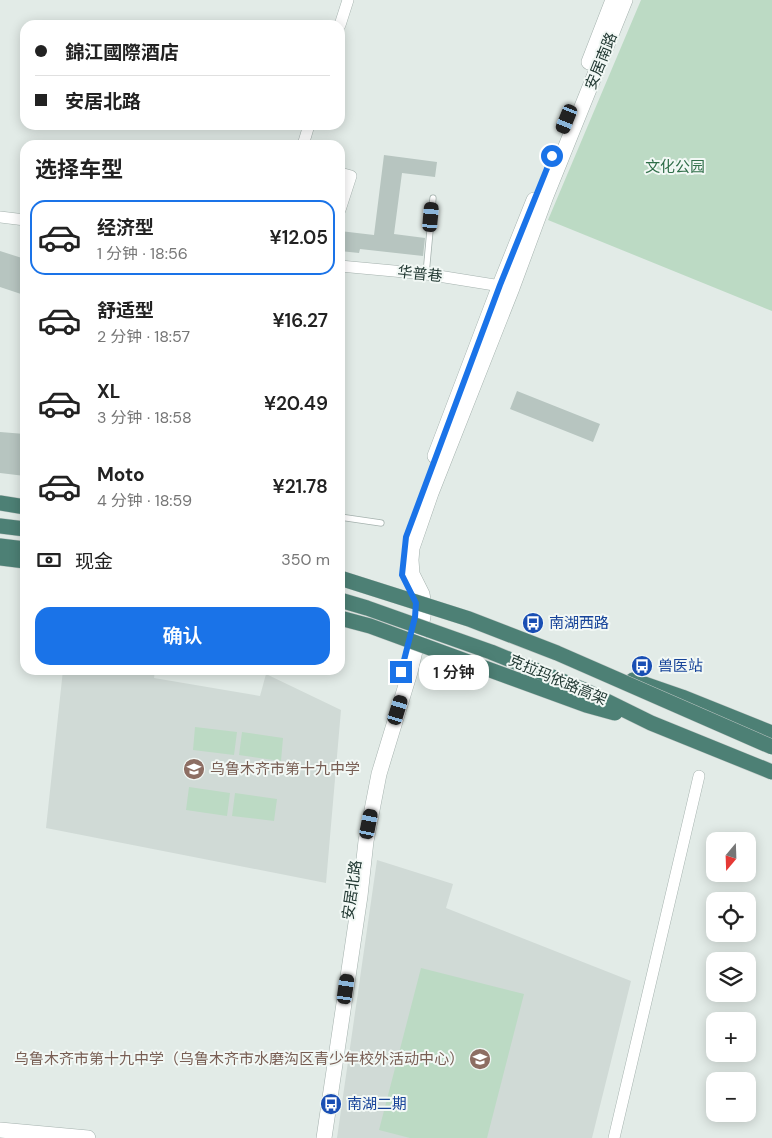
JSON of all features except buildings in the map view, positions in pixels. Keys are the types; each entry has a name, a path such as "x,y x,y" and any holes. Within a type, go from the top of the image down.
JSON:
{"highway":[{"path":"0,503 20,506"},
{"path":"0,526 20,528"},
{"path":"0,546 20,548"},
{"path":"0,558 20,560"},
{"path":"345,570 366,576 469,619"},
{"name":"克拉玛依路高架","path":"345,580 469,619 558,653 772,747"},
{"name":"克拉玛依路高架","path":"345,601 492,652 584,690 651,723 772,772"},
{"path":"345,619 370,626 586,705 651,723"},
{"path":"558,653 682,697 772,733"},
{"path":"747,762 772,776"}],"street":[{"path":"342,20 348,0"},
{"name":"安居南路","path":"417,623 416,603 402,575 406,537 506,286 613,0"},
{"name":"安居南路","path":"506,286 546,196 625,0"},
{"path":"345,174 351,176 345,195"},
{"path":"0,217 20,219"},
{"name":"华普巷","path":"345,266 426,274 506,286"},
{"name":"安居北路","path":"317,1138 359,842 371,774 417,623"},
{"name":"安居北路","path":"324,1138 366,841 379,774 410,672 417,623"},
{"path":"614,1138 700,776"},
{"path":"0,1130 88,1138"}],"lane":[{"path":"426,274 432,198"},
{"path":"345,518 381,523"}],"shaded area":[{"name":"乌鲁木齐市第十九中学","path":"62,675 154,675 154,678 260,696 266,675 268,675 341,710 326,883 46,828"},
{"name":"乌鲁木齐市第十九中学（乌鲁木齐市水磨沟区青少年校外活动中心）","path":"377,860 453,884 446,908 631,981 592,1138 337,1138"}],"green space":[{"name":"文化公园","path":"641,0 772,0 772,311 548,220"},
{"path":"195,727 237,732 234,755 193,750"},
{"path":"242,732 283,738 281,761 239,755"},
{"path":"189,787 230,793 227,816 186,810"},
{"path":"235,793 277,799 274,821 232,816"},
{"path":"421,968 524,994 487,1138 410,1138 379,1130"}],"place":[{"name":"南湖西路","path":"533,623"},
{"name":"兽医站","path":"642,666"},
{"name":"乌鲁木齐市第十九中学","path":"194,769"},
{"name":"乌鲁木齐市第十九中学（乌鲁木齐市水磨沟区青少年校外活动中心）","path":"480,1059"},
{"name":"南湖二期","path":"331,1104"}],"route":[{"path":"401,672 415,617 416,603 402,575 406,537 444,431 552,156"}]}
